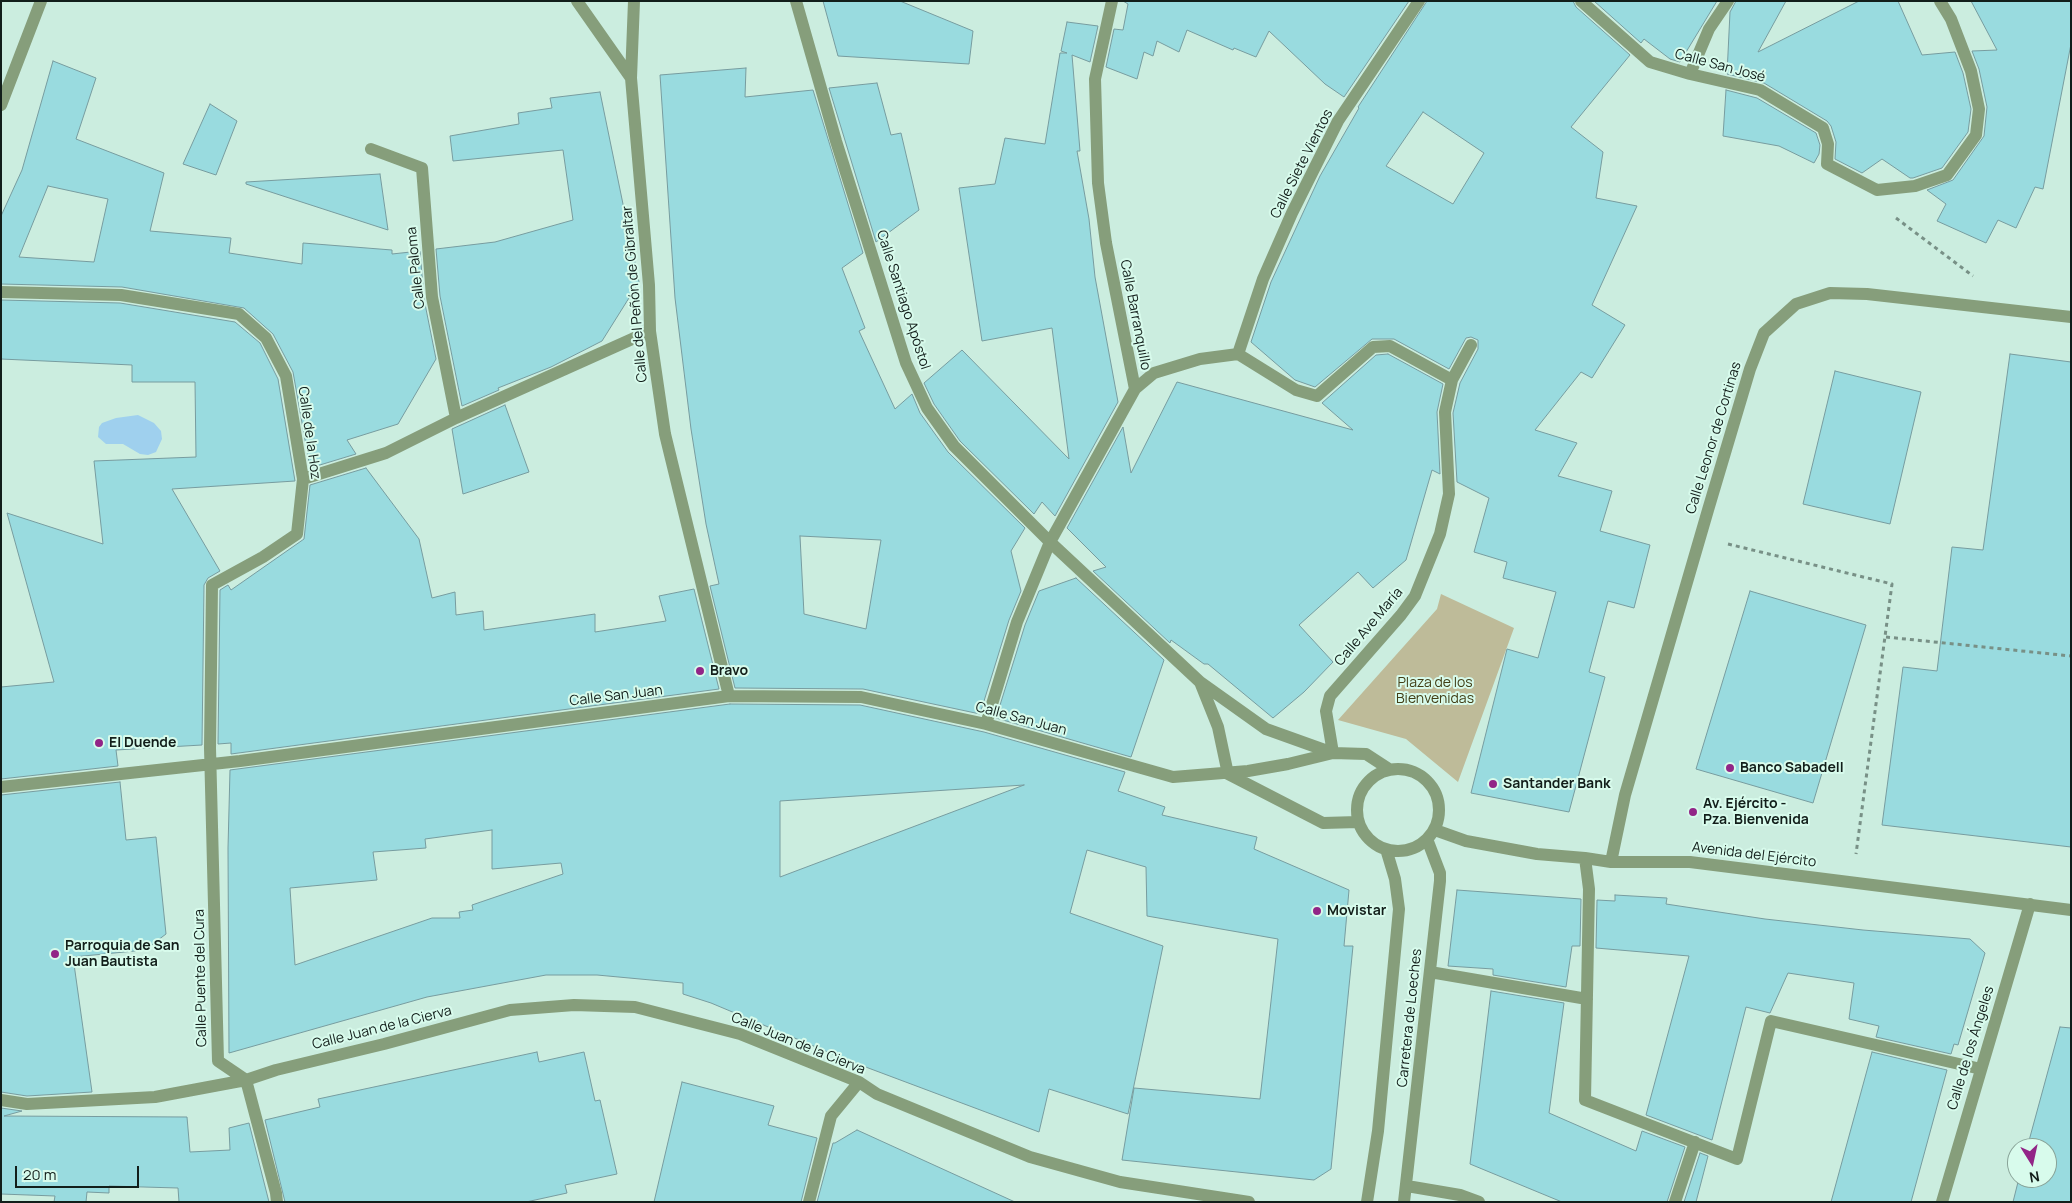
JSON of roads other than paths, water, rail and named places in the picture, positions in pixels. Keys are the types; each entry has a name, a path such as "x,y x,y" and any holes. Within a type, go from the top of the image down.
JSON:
{"street":[{"path":"1,105 41,1"},
{"path":"577,1 631,78"},
{"name":"Calle del Peñón de Gibraltar","path":"634,1 631,78 650,331 665,434 729,696"},
{"name":"Calle Santiago Apóstol","path":"796,1 836,141 906,363 927,408 954,446 1050,542 1200,682 1266,729 1334,752 1366,754 1389,769"},
{"name":"Calle Barranquillo","path":"986,724 1017,622 1050,542 1135,389 1106,243 1098,183 1095,79 1112,1"},
{"name":"Calle Siete Vientos","path":"1238,354 1263,279 1292,213 1338,121 1419,1"},
{"name":"Calle San José","path":"1580,1 1650,62 1690,74 1760,90 1823,128 1828,144 1827,164 1877,190 1915,186 1947,175 1976,135 1979,109 1971,70 1951,19 1940,1"},
{"path":"1690,74 1709,29 1728,1"},
{"name":"Calle Paloma","path":"371,149 422,168 432,297 456,418"},
{"name":"Calle de la Hoz","path":"1,292 121,295 239,314 266,338 286,376 303,479 297,534 263,557 212,586 210,764"},
{"name":"Calle Leonor de Cortinas","path":"1611,862 1625,795 1750,369 1764,333 1796,304 1830,293 1867,294 2071,317"},
{"path":"303,479 386,453 456,418 650,331"},
{"name":"Calle Ave María","path":"1334,752 1326,711 1330,696 1401,616 1415,596 1440,534 1449,494 1445,412 1452,380 1471,345"},
{"path":"1135,389 1154,373 1200,359 1238,354 1296,390 1317,396 1373,347 1390,346 1452,380"},
{"name":"Calle Santiago Apóstol","path":"1200,682 1218,727 1228,774"},
{"name":"Calle San Juan","path":"1,786 210,764 729,696 862,697 986,724 1173,776 1228,774 1288,764 1334,752"},
{"name":"Calle Puente del Cura","path":"210,764 218,1061 246,1080"},
{"path":"1389,769 1410,770 1428,780 1435,789 1440,809 1439,820 1431,834 1418,846 1408,850 1386,850 1371,842 1358,822 1357,808 1359,795 1376,774 1389,769"},
{"name":"Calle San Juan","path":"1228,774 1323,823 1358,822"},
{"name":"Avenida del Ejército","path":"1431,834 1528,853 1611,862 1690,862 2071,910"},
{"name":"Carretera de Loeches","path":"1404,1202 1440,873 1431,834"},
{"name":"Carretera de Loeches","path":"1367,1202 1378,1131 1399,909 1395,878 1386,850"},
{"path":"1585,858 1589,889 1585,1100 1737,1159 1771,1021 1981,1069"},
{"name":"Calle de los Ángeles","path":"1942,1202 2030,904"},
{"path":"1430,972 1587,999"},
{"name":"Calle Juan de la Cierva","path":"1,1100 27,1104 155,1097 246,1080 276,1070 384,1044 510,1010 574,1005 635,1007 740,1034 859,1082 877,1094 1030,1157 1120,1182 1249,1202"},
{"path":"246,1080 277,1202"},
{"path":"809,1202 830,1116 859,1082"},
{"path":"1675,1202 1695,1142"},
{"path":"1407,1186 1460,1195 1479,1202"}],"water":[{"path":"138,415 154,423 161,431 162,439 156,452 148,455 140,454 123,444 106,444 98,437 99,427 102,423 116,418"}],"place":[{"name":"Bravo","path":"700,671"},
{"name":"El Duende","path":"99,743"},
{"name":"Banco Sabadell","path":"1730,768"},
{"name":"Santander Bank","path":"1493,784"},
{"name":"Av. Ejército - Pza. Bienvenida","path":"1693,812"},
{"name":"Movistar","path":"1317,911"},
{"name":"Parroquia de San Juan Bautista","path":"55,954"}],"park label":[{"name":"Plaza de los Bienvenidas","path":"1435,692"}]}
